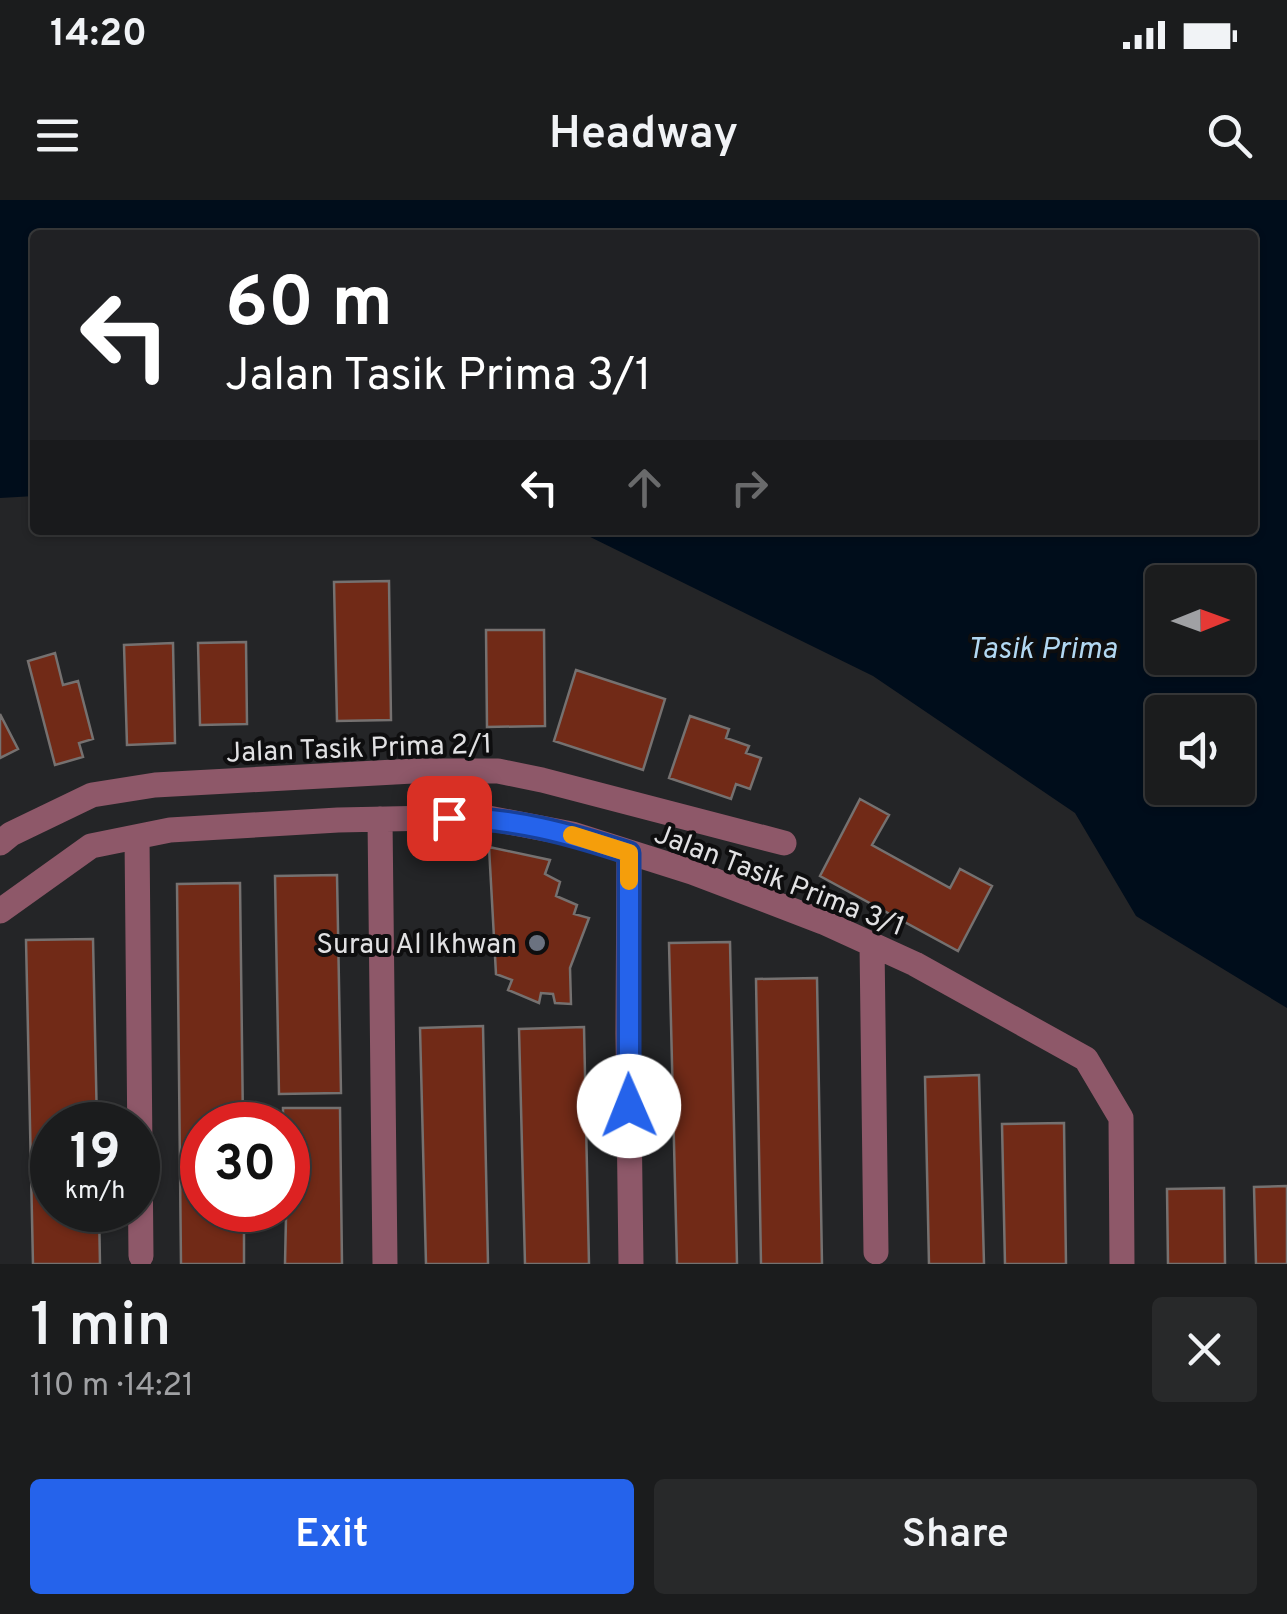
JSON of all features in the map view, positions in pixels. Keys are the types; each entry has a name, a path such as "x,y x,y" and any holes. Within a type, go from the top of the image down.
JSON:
{"street":[{"name":"Jalan Tasik Prima 2/1","path":"0,843 92,795 154,784 498,771 784,843"},
{"name":"Jalan Tasik Prima 3/1","path":"0,911 90,846 170,830 483,817 572,834 692,872 823,922 915,964 1086,1059 1121,1118 1122,1264"},
{"path":"380,819 385,1264"},
{"path":"137,837 141,1256"},
{"path":"629,853 631,1264"},
{"path":"872,944 876,1252"}],"water":[{"name":"Tasik Prima","path":"0,200 1287,200 1287,1008 1136,916 1075,813 873,676 586,535 1258,535 1258,230 30,230 30,496 0,498"}],"building":[{"path":"389,581 391,720 337,721 334,582"},
{"path":"486,630 544,630 545,726 487,727"},
{"path":"246,642 247,724 200,725 198,643"},
{"path":"173,643 175,743 127,745 124,645"},
{"path":"55,653 63,685 78,681 93,739 79,743 83,757 55,765 28,661"},
{"path":"576,670 665,699 643,770 554,741"},
{"path":"0,714 18,749 0,758"},
{"path":"690,716 729,729 726,738 749,746 746,753 761,758 750,789 736,784 731,799 669,778"},
{"path":"860,799 889,815 872,845 950,888 960,869 992,886 958,951 820,876"},
{"name":"Surau Al Ikhwan","path":"489,847 550,860 545,874 560,882 556,896 577,905 574,914 589,918 570,968 571,1004 555,1003 553,994 541,993 539,1003 508,990 512,980 496,974"},
{"path":"337,875 341,1093 279,1094 275,876"},
{"path":"240,883 243,1102 180,1102 180,1169 177,884"},
{"path":"93,939 97,1102 30,1102 30,1125 26,940"},
{"path":"730,942 737,1264 677,1264 669,943"},
{"path":"817,978 822,1264 761,1264 756,979"},
{"path":"483,1026 488,1264 426,1264 420,1028"},
{"path":"584,1027 589,1264 525,1264 519,1029"},
{"path":"979,1075 984,1264 929,1264 925,1077"},
{"path":"310,1108 340,1108 342,1264 285,1264 286,1232 310,1232"},
{"path":"1064,1123 1066,1264 1005,1264 1002,1124"},
{"path":"1287,1186 1287,1264 1256,1264 1254,1187"},
{"path":"1224,1188 1225,1264 1168,1264 1167,1189"},
{"path":"32,1232 99,1232 100,1264 33,1264"},
{"path":"181,1232 244,1232 244,1264 181,1264"}],"slow traffic":[{"path":"572,835 629,853 629,881"}],"place":[{"name":"Surau Al Ikhwan","path":"537,943"}],"route":[{"path":"449,818 483,817 572,834 629,853 629,1106"}]}
